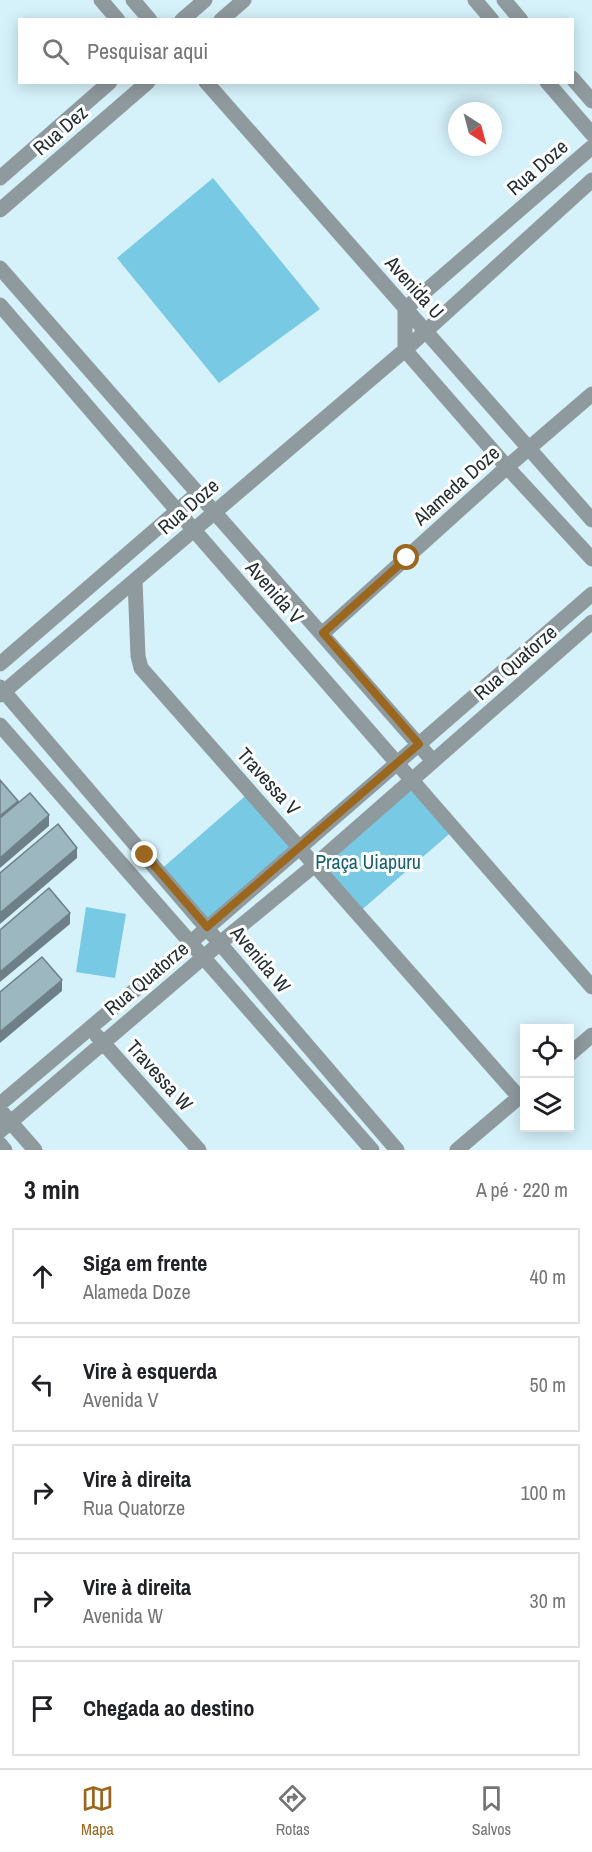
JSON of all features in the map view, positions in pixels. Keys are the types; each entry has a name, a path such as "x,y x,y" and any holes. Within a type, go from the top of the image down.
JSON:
{"street":[{"path":"101,0 116,18"},
{"path":"133,0 148,18"},
{"path":"184,18 205,0"},
{"path":"223,18 244,0"},
{"path":"475,0 490,18"},
{"path":"504,0 519,18"},
{"path":"574,79 592,101"},
{"name":"Rua Dez","path":"0,178 108,84"},
{"name":"Rua Dez","path":"0,210 146,84"},
{"name":"Avenida U","path":"208,84 592,520"},
{"path":"549,84 592,134"},
{"name":"Rua Doze","path":"405,309 592,147"},
{"name":"Rua Doze","path":"2,691 405,350 592,180"},
{"name":"Avenida V","path":"0,268 213,512 323,633 433,761"},
{"name":"Avenida V","path":"0,305 592,987"},
{"path":"405,309 405,350 507,467 592,559"},
{"name":"Alameda Doze","path":"323,633 507,467 592,394"},
{"name":"Rua Doze","path":"0,664 198,493"},
{"name":"Travessa V","path":"135,580 138,656 141,668 520,1093"},
{"name":"Rua Quatorze","path":"0,1104 301,848 592,594"},
{"name":"Rua Quatorze","path":"3,1121 103,1043 315,864 592,622"},
{"name":"Avenida W","path":"2,691 397,1150"},
{"path":"0,725 372,1150"},
{"name":"Travessa W","path":"90,1028 199,1150"},
{"path":"574,1051 592,1035"},
{"path":"457,1150 520,1097"},
{"path":"3,1121 35,1150"},
{"path":"0,1144 5,1150"}],"green space":[{"path":"213,178 320,309 219,383 117,258"},
{"name":"Praça Uiapuru","path":"413,780 455,829 358,913 315,864"},
{"path":"251,791 299,847 207,927 159,871"},
{"path":"86,907 126,914 115,978 76,972"}],"building":[{"path":"0,780 18,801 0,816"},
{"path":"30,793 49,815 0,858 0,818"},
{"path":"58,824 77,848 0,913 0,873"},
{"path":"49,888 70,913 0,972 0,930"},
{"path":"42,957 62,980 0,1032 0,992"}],"route":[{"path":"145,855 207,927 419,744 323,633 407,558"}]}
